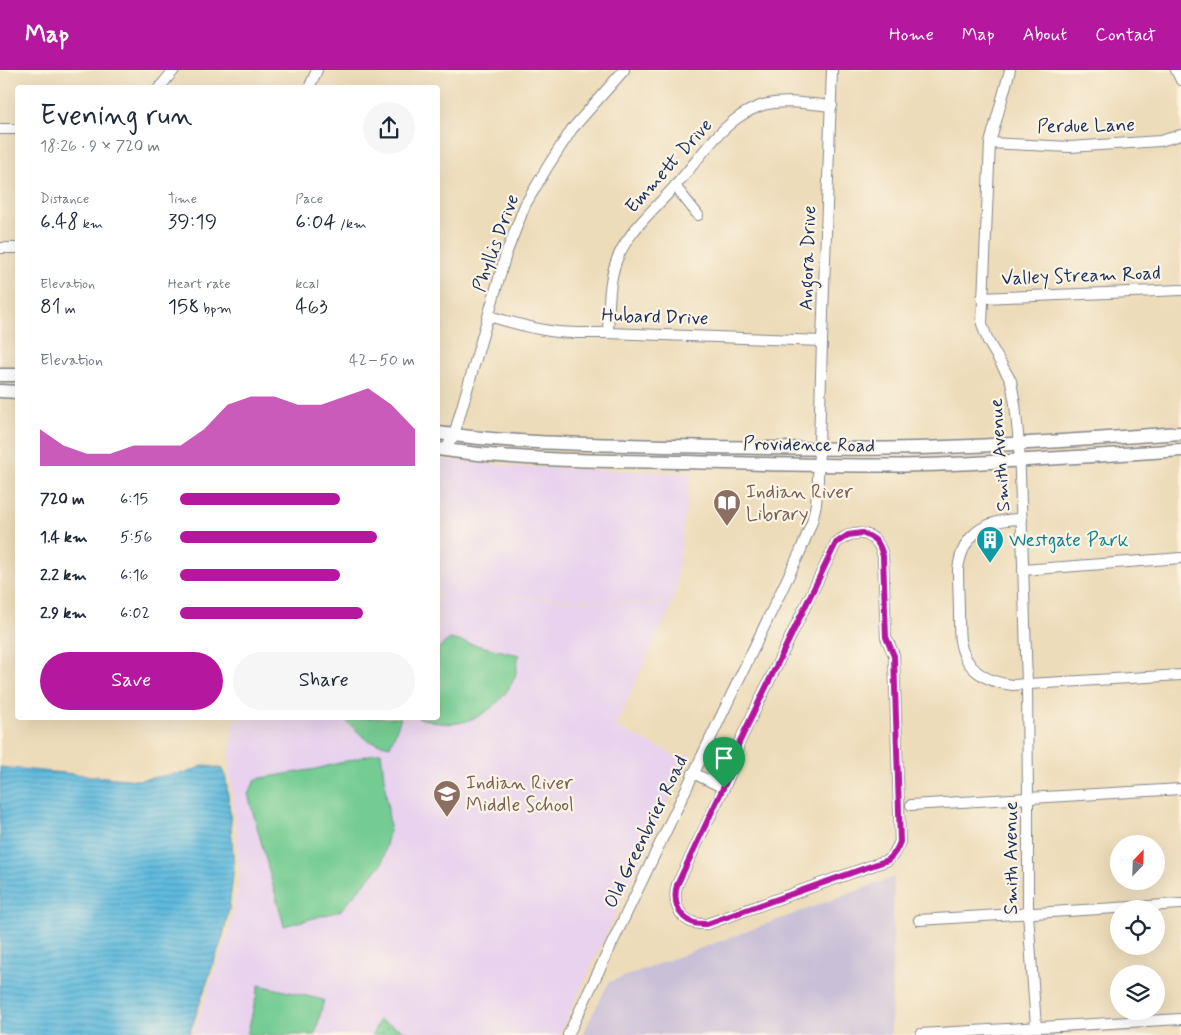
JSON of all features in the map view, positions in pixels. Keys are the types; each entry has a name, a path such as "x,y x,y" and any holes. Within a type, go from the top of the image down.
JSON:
{"main road":[{"path":"0,375 15,375"},
{"path":"0,391 15,392"},
{"name":"Providence Road","path":"440,433 541,442 820,448 915,448 1019,444 1181,433"},
{"name":"Providence Road","path":"441,450 544,459 819,465 926,464 1181,450"}],"street":[{"path":"162,85 174,70"},
{"path":"310,85 317,70"},
{"name":"Phyllis Drive","path":"441,450 454,435 506,254 525,205 572,129 624,70"},
{"name":"Angora Drive","path":"820,448 832,70"},
{"name":"Smith Avenue","path":"1010,70 990,143 982,324 988,340 1011,381 1019,444 1027,683 1028,913 1036,1027"},
{"path":"1176,70 1181,80"},
{"name":"Emmett Drive","path":"608,333 614,267 624,246 636,227 675,186 715,138 736,119 763,106 778,102 832,106"},
{"path":"0,129 15,129"},
{"name":"Perdue Lane","path":"990,143 1070,147 1160,141 1181,135"},
{"path":"675,186 698,215"},
{"path":"0,248 15,248"},
{"name":"Valley Stream Road","path":"982,298 1181,290"},
{"name":"Hubard Drive","path":"489,316 522,326 575,333 822,341"},
{"name":"Old Greenbrier Road","path":"568,1035 800,552 812,522 816,504 820,448"},
{"path":"1022,518 998,521 986,526 968,540 959,559 960,638 962,651 968,662 977,672 987,679 1012,685 1181,676"},
{"path":"862,533 876,539 881,546 883,556 886,637 894,656 900,842 893,855 888,860 707,924 694,923 684,917 676,906 675,894 677,885 724,788 736,761 738,745 836,543 848,535 862,533"},
{"path":"1024,570 1181,558"},
{"path":"694,773 724,788"},
{"path":"911,805 1181,789"},
{"path":"919,920 1181,904"},
{"path":"921,1034 1181,1019"}],"shaded area":[{"name":"Indian River Middle School","path":"440,458 519,467 691,473 673,604 502,596 504,623 503,597 672,605 615,726 676,756 690,754 559,1035 414,1035 379,1020 372,1035 192,1035 228,935 240,875 229,760 234,720 440,720"},
{"path":"894,877 891,1035 582,1035 609,982"}],"green space":[{"path":"450,639 519,655 514,678 507,690 492,707 473,719 452,724 426,720 440,720 440,646"},
{"path":"345,720 400,720 390,746 368,741"},
{"path":"381,752 390,827 382,864 340,911 284,926 248,794 256,779 316,769"},
{"path":"259,985 324,1000 315,1035 247,1035"},
{"path":"379,1020 414,1035 372,1035"}],"water":[{"path":"204,765 222,769 226,779 234,867 229,909 223,936 189,1035 0,1035 0,767 137,780 189,772"}],"place":[{"name":"Indian River Library","path":"727,527"},
{"name":"Westgate Park","path":"990,564"},
{"name":"Indian River Middle School","path":"447,818"}],"route":[{"path":"862,533 876,539 881,546 883,556 886,637 894,656 900,842 897,849 888,860 707,924 694,923 684,917 676,906 675,894 677,885 724,788 736,761 738,745 836,543 848,535 862,533"}]}
